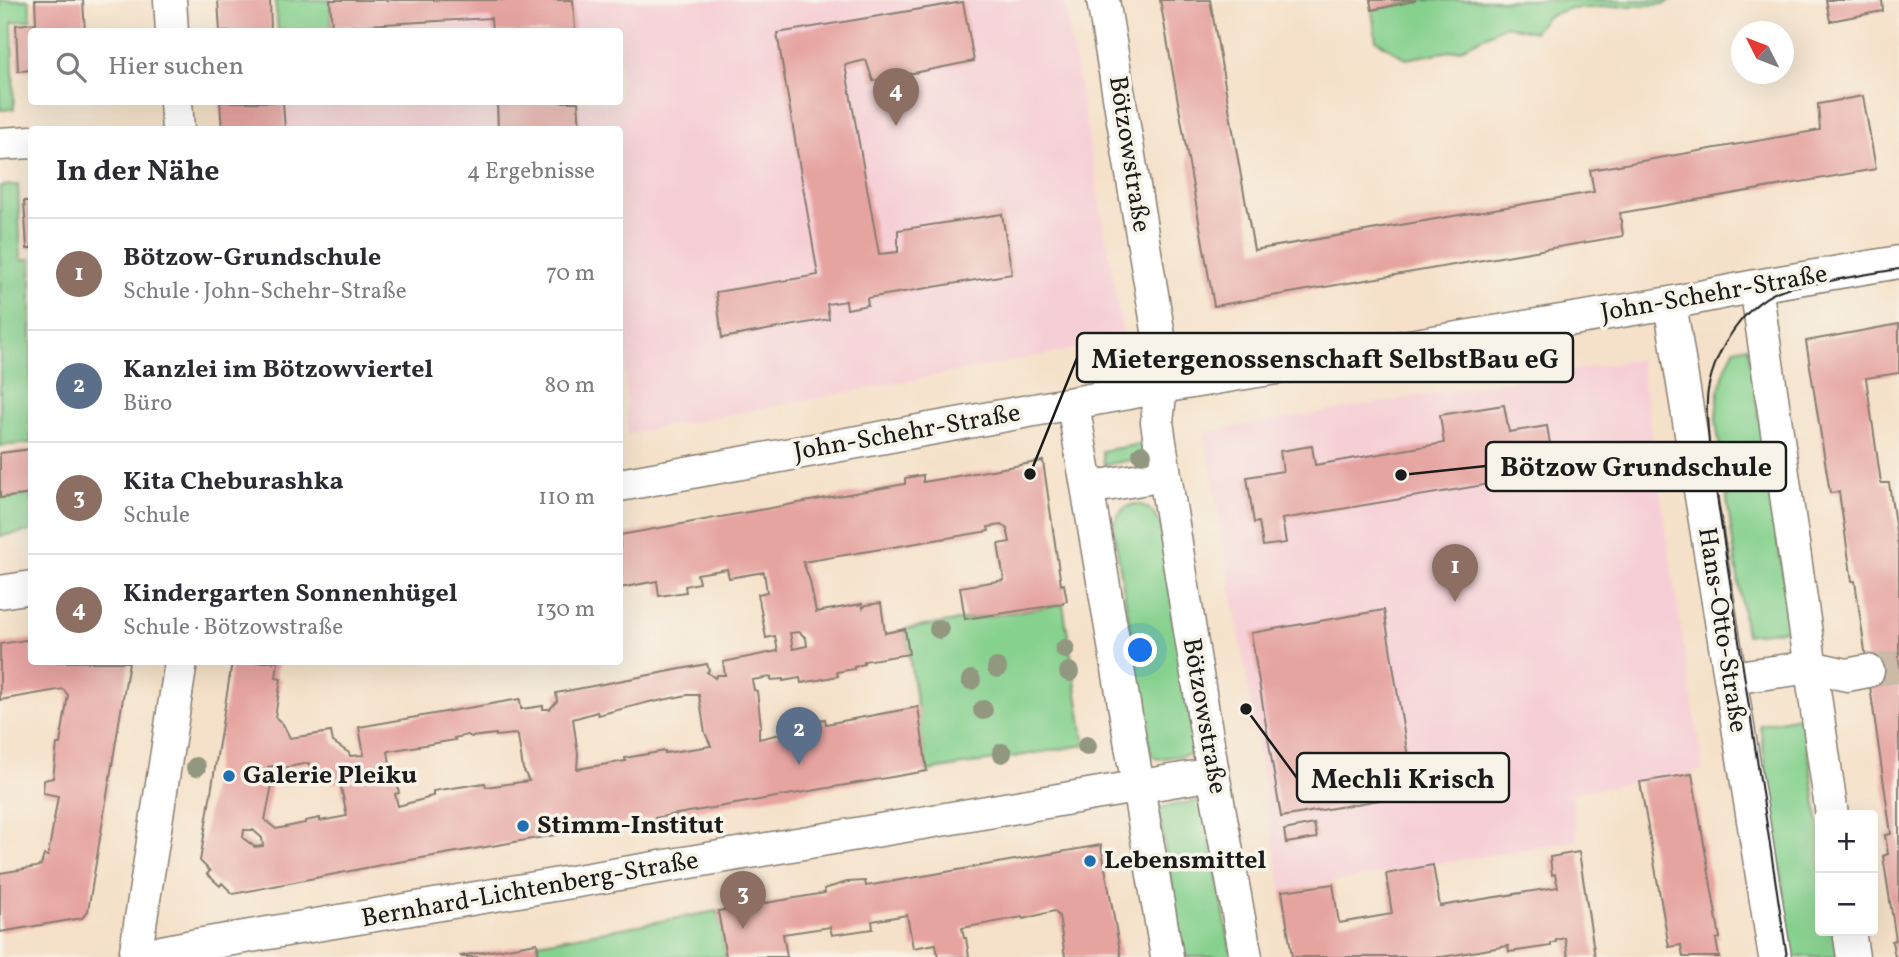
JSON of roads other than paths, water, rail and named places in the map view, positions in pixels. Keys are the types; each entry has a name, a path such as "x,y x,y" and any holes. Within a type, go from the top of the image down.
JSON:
{"street":[{"path":"170,0 172,28"},
{"name":"Bötzowstraße","path":"1103,0 1161,348 1161,387 1157,422 1213,774 1246,957"},
{"path":"176,105 177,126"},
{"path":"0,144 28,142"},
{"name":"John-Schehr-Straße","path":"623,484 1161,387 1670,303 1899,262"},
{"path":"1756,286 1831,810"},
{"name":"Hans-Otto-Straße","path":"1670,303 1775,957"},
{"path":"1073,404 1167,957"},
{"path":"1088,488 1165,475"},
{"path":"0,592 28,588"},
{"path":"136,957 181,665"},
{"path":"1730,678 1811,667 1847,675 1868,671"},
{"name":"Bernhard-Lichtenberg-Straße","path":"136,957 1213,774"},
{"path":"1850,936 1853,957"}],"tunnel":[{"path":"1868,671 1899,667"}],"tram line":[{"path":"1787,957 1709,444 1708,390 1725,343 1746,315 1772,294 1792,287 1899,269"}],"place":[{"name":"Kindergarten Sonnenhügel","path":"896,126"},
{"name":"Mietergenossenschaft SelbstBau eG","path":"1030,474"},
{"name":"Bötzow Grundschule","path":"1401,475"},
{"name":"Bötzow-Grundschule","path":"1455,602"},
{"name":"Mechli Krisch","path":"1246,709"},
{"name":"Kanzlei im Bötzowviertel","path":"799,765"},
{"name":"Galerie Pleiku","path":"229,776"},
{"name":"Stimm-Institut","path":"523,826"},
{"name":"Lebensmittel","path":"1090,861"},
{"name":"Kita Cheburashka","path":"743,929"}]}
